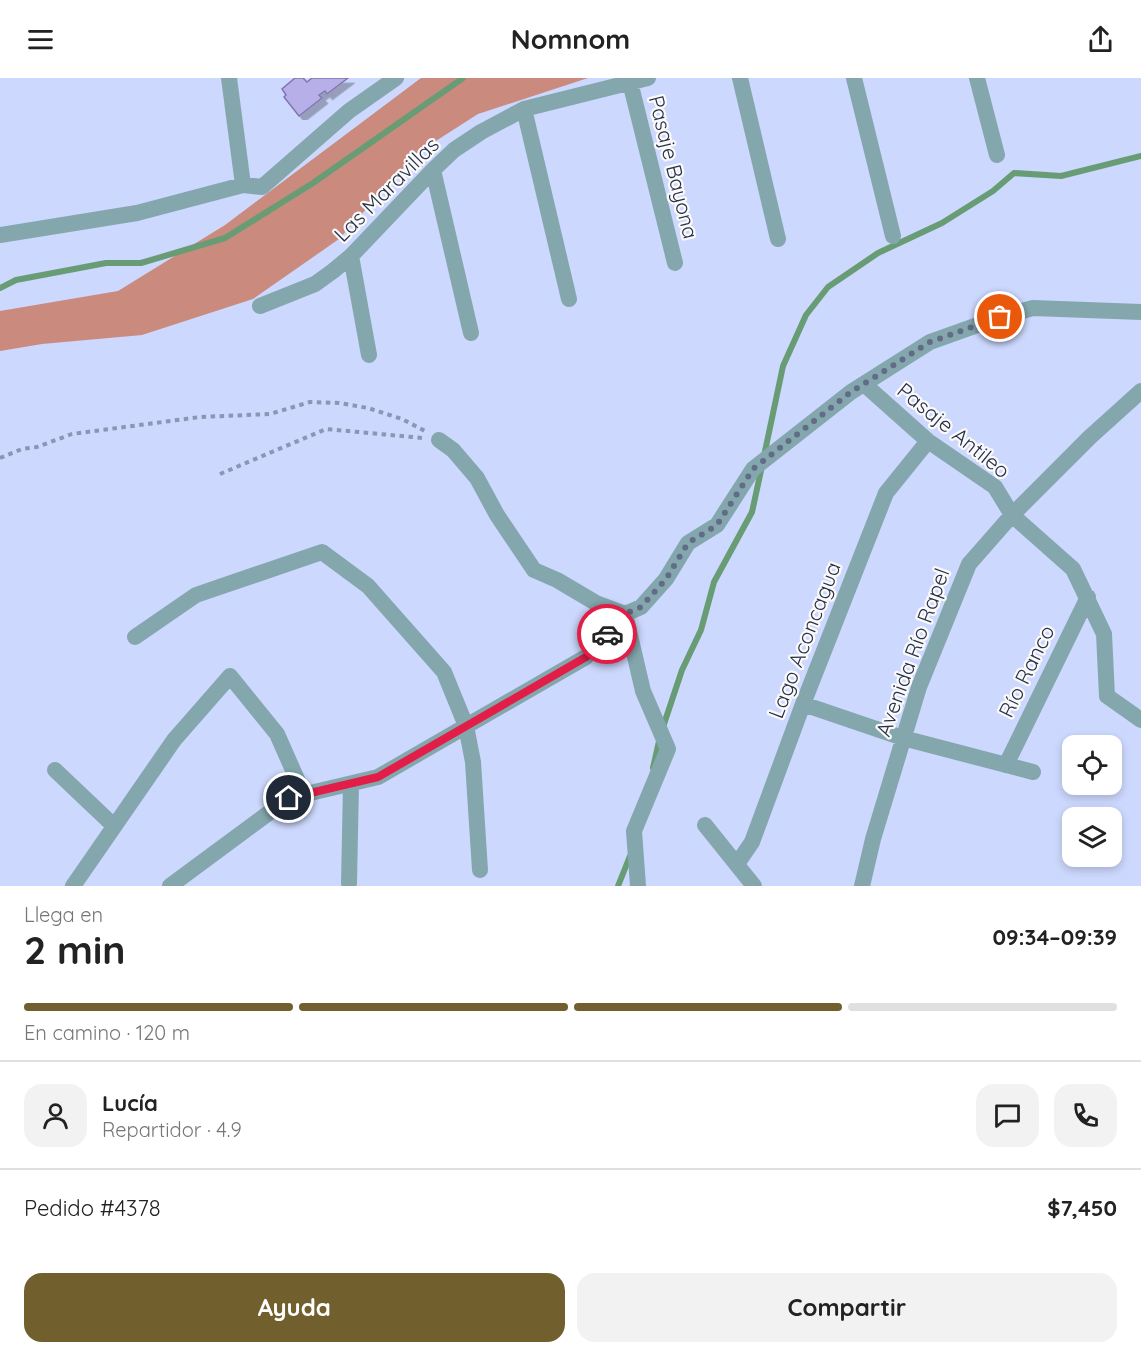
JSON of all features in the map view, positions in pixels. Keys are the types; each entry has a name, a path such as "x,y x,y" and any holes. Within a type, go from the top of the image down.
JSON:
{"street":[{"path":"229,78 243,185"},
{"path":"0,235 137,213 243,185 262,187 349,111 396,78"},
{"name":"Las Maravillas","path":"260,306 315,284 351,256 433,170 454,150 481,132 524,109 648,78"},
{"path":"740,78 778,239"},
{"path":"854,78 893,236"},
{"path":"977,78 997,155"},
{"name":"Pasaje Bayona","path":"630,82 675,263"},
{"path":"524,109 569,299"},
{"path":"433,170 471,333"},
{"path":"351,256 369,355"},
{"path":"170,886 289,798 378,777 586,657 625,614 641,607 666,579 688,543 717,525 753,469 864,384 930,342 1033,308 1141,312"},
{"name":"Pasaje Antileo","path":"864,384 928,441 995,487 1012,515 1073,569 1104,634 1107,696 1141,720"},
{"name":"Avenida Río Rapel","path":"862,886 873,839 919,687 969,564 1012,515 1090,437 1141,391"},
{"path":"439,440 453,450 477,478 497,514 534,570 557,580 596,603 625,614"},
{"name":"Lago Aconcagua","path":"736,864 752,842 803,704 886,493 928,441"},
{"path":"135,636 196,595 322,552 368,586 444,672 466,726 474,762 480,870"},
{"name":"Río Ranco","path":"1006,765 1088,597"},
{"path":"625,614 643,691 668,749 633,831 638,886"},
{"path":"73,886 174,740 230,676 277,734 304,795"},
{"path":"803,704 903,738 1033,772"},
{"path":"55,770 114,826"},
{"path":"349,883 351,784"},
{"path":"705,825 754,886"}],"path":[{"path":"0,458 72,434 200,417 270,414 310,402 339,403 368,408 402,419 439,440"},
{"path":"220,474 326,429 439,440"}],"shaded area":[{"path":"421,78 588,78 478,114 417,153 339,239 253,299 142,335 42,344 0,351 0,311 118,291 225,225"}],"building":[{"path":"295,78 303,78 307,82 312,78 348,78 327,94 325,91 319,95 322,98 299,116 284,97 286,95 282,89"}],"waterway":[{"path":"0,288 16,280 106,263 141,263 225,238 313,183 463,78"},
{"path":"764,456 783,366 806,315 828,287 878,253 942,223 993,191 1014,173 1061,176 1141,156"},
{"path":"663,727 682,670 701,630 714,582 752,512 762,466"},
{"path":"653,768 660,737"},
{"path":"618,886 630,856"}],"way so far":[{"path":"607,634 625,614 641,607 666,579 688,543 717,525 753,469 851,392 930,342 1000,317"}],"route":[{"path":"289,798 378,777 586,657 607,634"}]}
